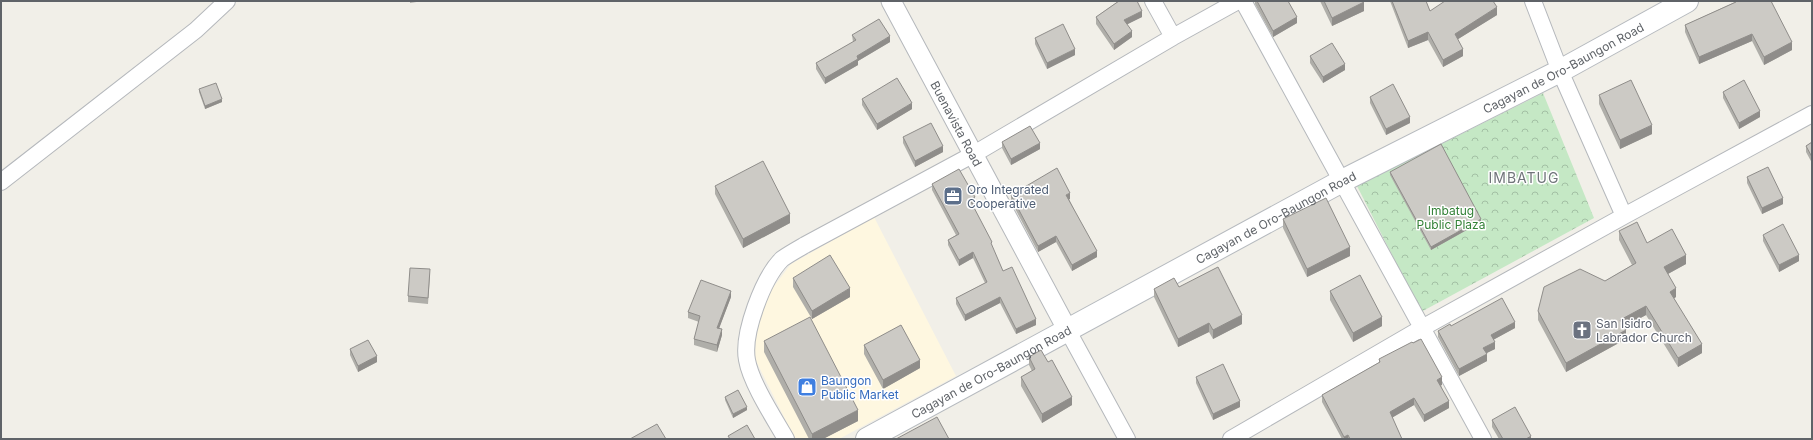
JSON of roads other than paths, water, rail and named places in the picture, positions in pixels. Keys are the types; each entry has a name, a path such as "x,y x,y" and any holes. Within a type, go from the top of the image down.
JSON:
{"main road":[{"name":"Cagayan de Oro-Baungon Road","path":"867,439 1342,181 1560,71 1687,1"}],"street":[{"path":"1,182 196,30 227,1"},
{"name":"Buenavista Road","path":"891,1 1068,331"},
{"path":"1153,1 1173,36"},
{"path":"786,439 757,387 747,360 748,326 765,284 782,260 805,245 974,154 1173,36 1238,1"},
{"path":"1243,1 1483,439"},
{"path":"1533,1 1560,71 1624,216"},
{"path":"1231,439 1422,328 1812,114"},
{"path":"1068,331 1127,439"}],"place":[{"name":"Oro Integrated Cooperative","path":"953,196"},
{"name":"San Isidro Labrador Church","path":"1582,330"},
{"name":"Baungon Public Market","path":"807,387"}],"district":[{"name":"IMBATUG","path":"1524,177"}],"park label":[{"name":"Imbatug Public Plaza","path":"1451,217"}]}
